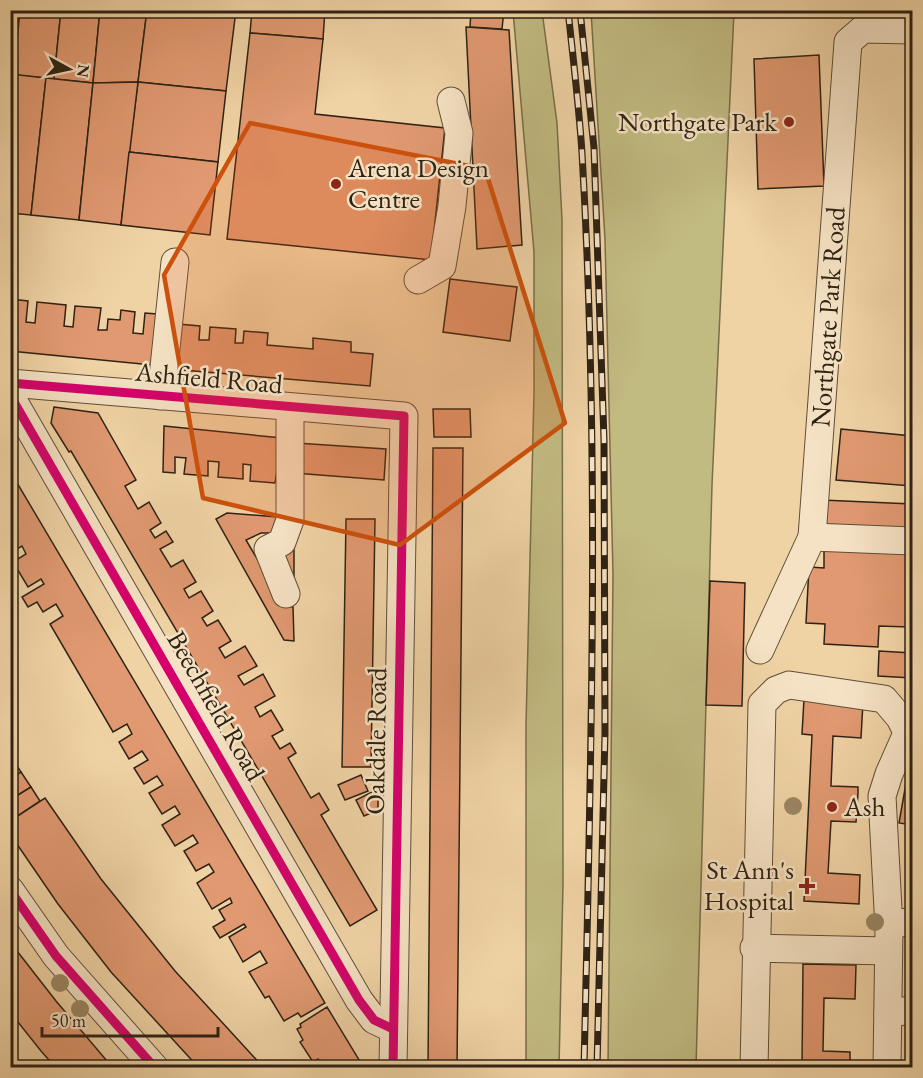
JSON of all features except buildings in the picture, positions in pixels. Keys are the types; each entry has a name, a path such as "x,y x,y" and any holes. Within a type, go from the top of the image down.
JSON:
{"street":[{"name":"Northgate Park Road","path":"760,650 812,537 848,42 863,29 912,30"},
{"path":"418,280 442,266 452,206 459,133 451,100"},
{"path":"161,396 175,262"},
{"name":"Ashfield Road","path":"10,383 404,416"},
{"name":"Beechfield Road","path":"10,395 359,1000 374,1020 393,1029"},
{"path":"286,594 268,549 282,542 290,520 290,408"},
{"name":"Oakdale Road","path":"393,1068 404,416"},
{"path":"812,537 912,541"},
{"path":"754,1068 754,948 762,704 776,690 789,684 884,699 910,727 882,796 897,934 900,1012 887,1068"},
{"path":"10,890 56,956 155,1068"},
{"path":"754,948 897,934"}],"highlighted area":[{"path":"250,123 485,169 565,423 400,545 203,498 164,275"}],"shaded area":[{"path":"513,11 542,11 557,123 562,220 563,884 559,1068 526,1067 526,725 534,393 534,252"},
{"path":"591,11 734,11 712,485 696,1067 608,1067 613,574 605,239"}],"railway":[{"path":"568,10 582,153 591,382 592,610 584,1068"},
{"path":"580,10 594,148 604,440 605,733 597,1068"}],"cycle path":[{"path":"10,383 404,416 393,1068"},
{"path":"10,395 359,1000 374,1020 393,1029"},
{"path":"10,890 56,956 155,1068"}],"place":[{"name":"Northgate Park","path":"789,122"},
{"name":"Arena Design Centre","path":"336,184"},
{"name":"Ash","path":"832,807"},
{"name":"St Ann's Hospital","path":"807,886"}]}
